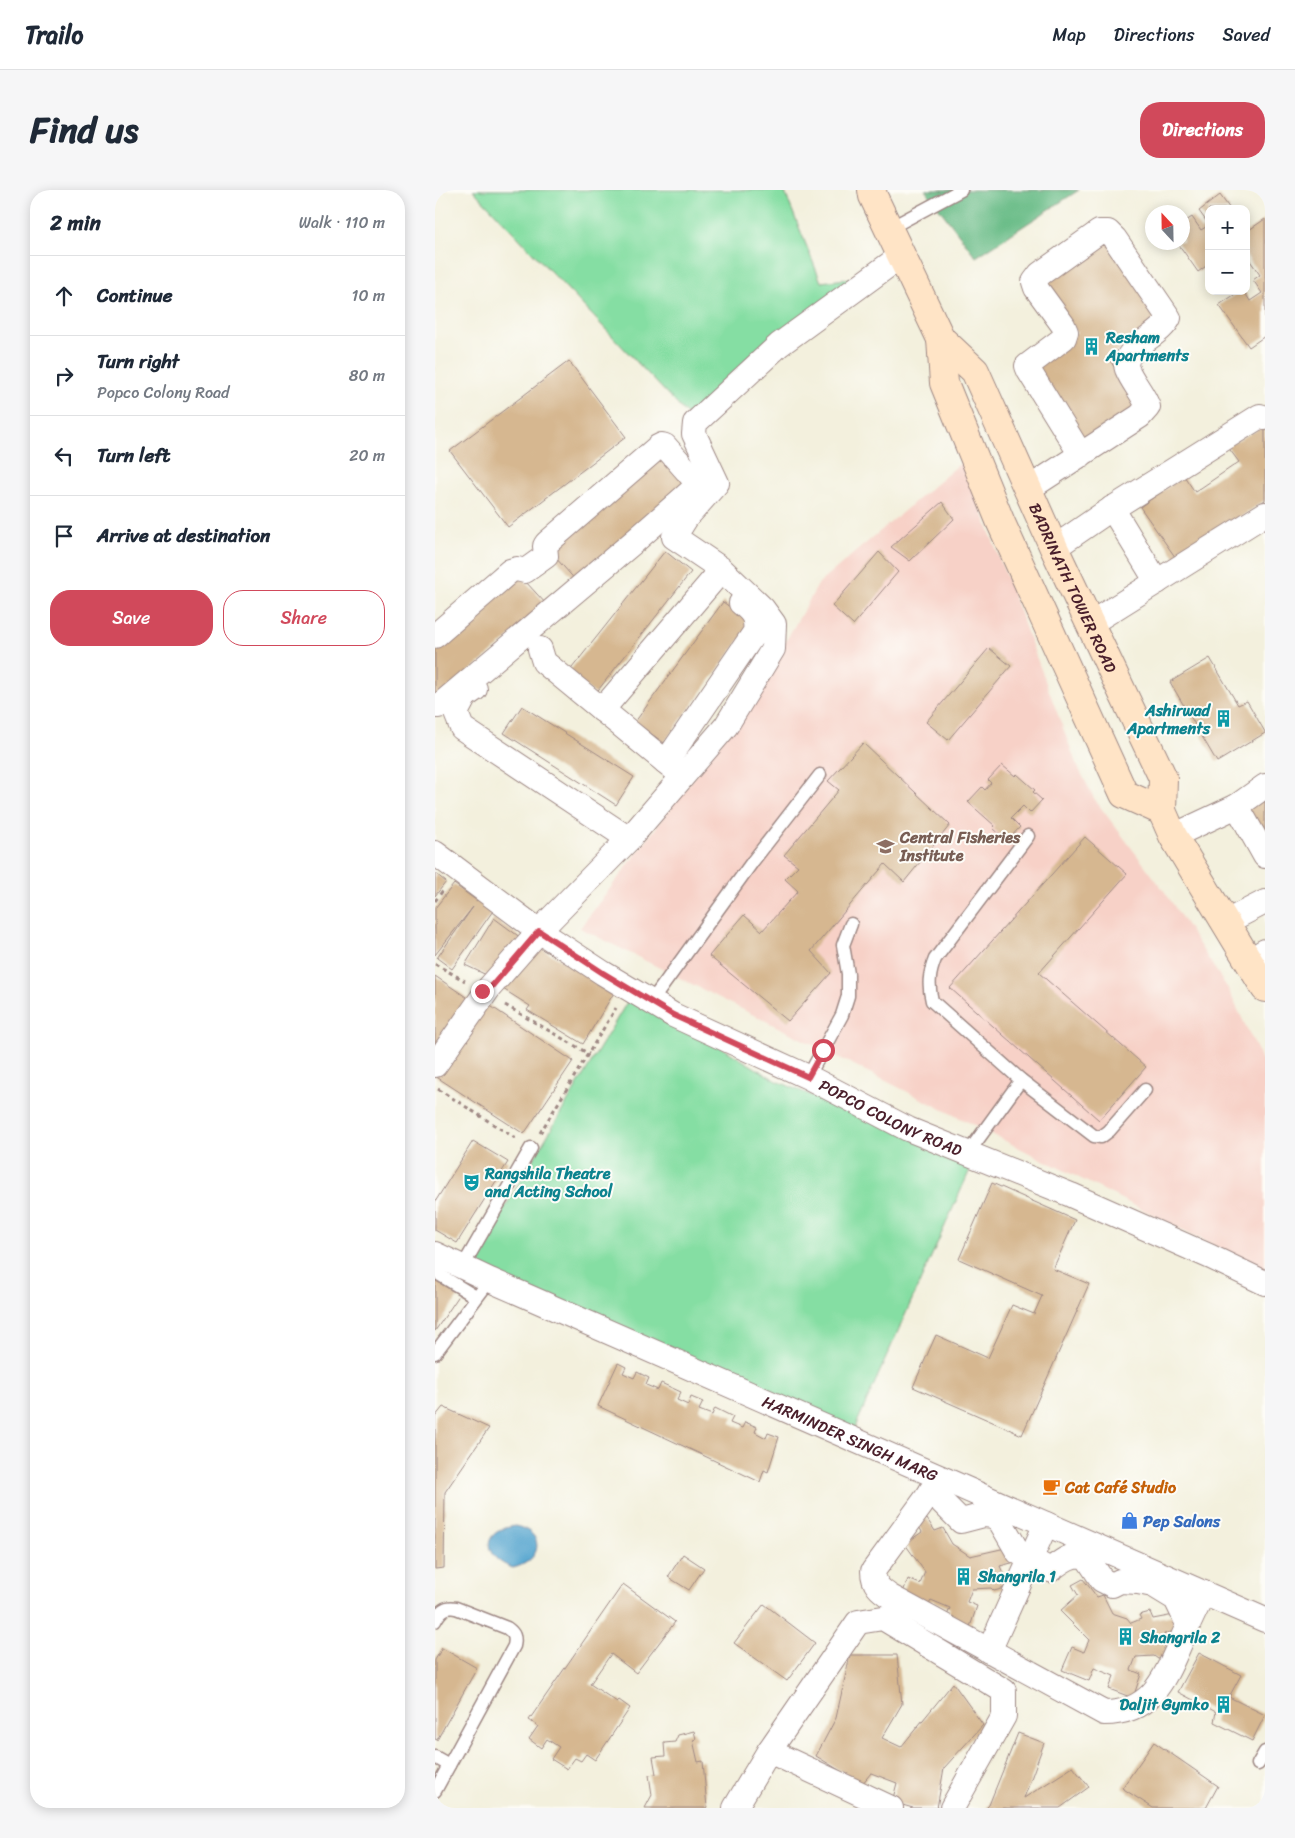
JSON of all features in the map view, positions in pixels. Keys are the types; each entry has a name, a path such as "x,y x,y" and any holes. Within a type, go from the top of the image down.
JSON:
{"street":[{"name":"BADRINATH TOWER ROAD","path":"870,192 941,338 975,371 1054,548 1163,778 1161,811 1173,836 1226,922 1257,956 1265,988"},
{"path":"1028,489 1081,455 1140,416 1148,407 1127,369 1126,361 1130,352 1166,325 1169,318 1115,239 1108,232 1099,232 1040,274 1034,282 1036,288 1066,332 1064,338 1027,366 1081,455"},
{"path":"435,706 439,706 500,661 686,518 717,483 694,434 695,423 779,346 901,256"},
{"path":"941,338 944,383 1001,523 1123,794 1161,811"},
{"path":"1054,548 1112,508 1260,416 1265,418"},
{"path":"435,636 510,571 517,568 525,571 546,556 545,546 547,543 662,445 695,480 696,487 653,543"},
{"path":"1112,508 1157,582"},
{"path":"1091,623 1265,514"},
{"path":"435,1064 486,993 539,931 629,839 674,769 755,632 757,621 753,612 677,550 653,543"},
{"path":"653,543 720,568 763,609 774,624 773,649 726,726 674,769"},
{"path":"603,710 713,580"},
{"path":"540,649 544,662 674,769"},
{"path":"500,661 465,696 456,713 462,728 629,839"},
{"path":"1173,836 1237,806 1265,786"},
{"path":"1237,806 1265,856"},
{"name":"POPCO COLONY ROAD","path":"435,853 539,931 673,1015 808,1077 908,1129 1071,1195 1265,1283"},
{"path":"1226,922 1265,902"},
{"name":"HARMINDER SINGH MARG","path":"435,1254 463,1266 483,1288 936,1485 1046,1524 1265,1620"},
{"path":"1188,1624 1176,1599 1153,1585 1120,1581 1112,1585 1102,1580 1086,1556 1076,1554 1050,1570 1018,1552 1000,1521 994,1516 984,1515 961,1521 953,1514 936,1485 873,1571 873,1580 881,1591 1104,1713 1116,1713 1132,1708 1144,1701 1164,1679 1204,1593"},
{"path":"989,1651 1046,1524"},
{"path":"735,1808 769,1751 858,1622 883,1618 1004,1691 1004,1716 952,1808"},
{"path":"769,1751 891,1808"}],"lane":[{"path":"888,230 961,190"},
{"path":"651,1002 753,860 820,775"},
{"path":"1028,836 935,959 929,973 932,1001 1021,1080 1094,1136 1101,1137 1109,1131 1145,1090"},
{"path":"808,1077 842,1015 848,996 848,974 843,945 851,924"},
{"path":"968,1153 1021,1080"},
{"path":"463,1266 531,1148"},
{"path":"435,1272 483,1288 435,1353"},
{"path":"435,1621 443,1609 449,1606 507,1628 513,1632 515,1639 514,1646 435,1790"},
{"path":"1258,1764 1265,1752"},
{"path":"435,1757 449,1765"}],"path":[{"path":"435,964 589,1054"},
{"path":"435,1088 531,1148 628,988"}],"shaded area":[{"name":"Central Fisheries Institute","path":"963,461 1076,763 1095,800 1165,892 1228,989 1265,1066 1265,1271 580,928 750,704 819,583"}],"green space":[{"path":"473,190 784,190 821,282 872,276 695,423"},
{"path":"925,190 1079,190 976,257"},
{"path":"630,997 696,1032 777,1081 973,1163 852,1434 471,1264"}],"water":[{"path":"515,1526 525,1529 532,1534 536,1540 537,1547 530,1559 513,1568 503,1564 496,1558 491,1552 489,1545 495,1533"}],"building":[{"path":"1220,195 1227,205 1207,205"},
{"path":"1205,206 1205,219 1199,211"},
{"path":"1192,217 1201,230 1205,228 1205,267 1198,272 1183,250 1190,250 1190,218"},
{"path":"1265,219 1265,336 1249,347 1219,305 1234,295 1246,295 1250,301 1262,293 1253,280 1260,275 1250,261 1250,229"},
{"name":"Resham Apartments","path":"1104,236 1164,319 1108,358 1142,407 1087,445 1030,365 1077,333 1040,281"},
{"path":"569,361 626,437 508,527 450,451"},
{"path":"1265,426 1265,500 1178,561 1140,507 1184,476 1195,492 1239,462 1227,446"},
{"path":"662,447 694,483 579,584 547,548"},
{"path":"942,502 954,519 910,561 891,547"},
{"path":"665,551 691,572 595,694 568,673"},
{"path":"879,552 898,572 853,625 832,606"},
{"path":"515,570 547,605 435,701 435,642"},
{"path":"723,602 752,623 664,743 635,722"},
{"path":"989,648 1011,666 948,740 926,722"},
{"name":"Ashirwad Apartments","path":"1210,658 1238,705 1247,701 1265,732 1217,762 1170,682"},
{"path":"522,706 634,777 616,805 504,733"},
{"path":"863,743 950,825 904,882 885,864 811,951 831,973 788,1021 709,956 744,915 762,931 798,891 785,879 798,866 784,855 839,790 828,781"},
{"path":"1002,765 1015,776 1017,774 1035,790 1033,792 1042,800 1030,813 1023,806 1011,818 1020,827 1007,841 993,828 995,826 968,802 982,787 985,790 991,783 988,780"},
{"path":"1265,797 1265,842 1244,811"},
{"path":"1085,837 1127,874 1039,973 1146,1067 1099,1120 950,988"},
{"path":"435,873 446,882 435,896"},
{"path":"454,884 477,901 480,897 495,908 452,969 437,958 473,907 435,955 435,908"},
{"path":"494,918 521,938 493,978 465,965"},
{"path":"531,943 615,991 583,1044 527,1010 530,1006 503,989"},
{"path":"435,976 472,1001 435,1054"},
{"path":"483,1001 573,1061 524,1134 435,1076"},
{"name":"Rangshila Theatre and Acting School","path":"473,1141 508,1162 457,1243 435,1230 435,1202"},
{"path":"992,1183 1075,1220 1053,1269 1089,1284 1022,1435 913,1387 936,1335 988,1358 1012,1305 1034,1314 1042,1296 959,1259"},
{"path":"435,1277 460,1294 435,1331"},
{"path":"618,1363 626,1367 623,1373 634,1378 637,1372 649,1378 646,1385 658,1390 661,1383 681,1392 677,1400 688,1405 691,1397 703,1402 699,1410 712,1415 715,1408 733,1417 730,1423 742,1428 745,1422 757,1427 755,1432 766,1438 768,1433 779,1437 768,1472 764,1470 760,1482 598,1406"},
{"path":"443,1407 489,1428 445,1492 444,1568 435,1569 435,1417"},
{"name":"Shangrila 1","path":"927,1519 935,1531 943,1528 952,1544 970,1556 1010,1547 1015,1562 1000,1566 1009,1587 994,1591 991,1588 972,1589 967,1602 977,1606 969,1630 945,1621 950,1608 931,1600 926,1613 900,1600 908,1579 920,1584 925,1572 905,1544 922,1532 917,1523"},
{"path":"683,1554 704,1568 689,1590 668,1577"},
{"name":"Shangrila 2","path":"1083,1579 1097,1597 1103,1595 1112,1613 1127,1618 1131,1623 1141,1619 1139,1615 1150,1612 1153,1619 1174,1615 1179,1630 1164,1634 1173,1656 1158,1659 1154,1656 1136,1657 1131,1670 1141,1674 1133,1698 1109,1689 1114,1676 1094,1668 1089,1681 1062,1670 1072,1647 1084,1652 1089,1640 1060,1611 1078,1595 1072,1585"},
{"path":"623,1584 675,1622 636,1673 611,1654 590,1684 617,1702 619,1700 630,1708 595,1760 586,1754 581,1761 575,1758 567,1769 551,1759 559,1747 547,1739 541,1748 529,1739 538,1726 529,1720"},
{"path":"764,1604 815,1643 787,1681 734,1643"},
{"path":"442,1648 477,1668 437,1740 435,1739 435,1660"},
{"name":"Daljit Gymko","path":"1199,1653 1241,1675 1229,1697 1265,1715 1252,1741 1214,1722 1216,1712 1178,1692"},
{"path":"850,1655 897,1655 902,1704 882,1738 901,1747 953,1683 983,1725 944,1768 937,1808 913,1808 892,1802 897,1783 871,1773 862,1784 816,1756 836,1718"},
{"path":"694,1731 696,1739 693,1740 698,1762 703,1761 707,1808 645,1808 652,1795 649,1775 656,1774 653,1757 665,1756 664,1743 675,1742 678,1735"},
{"path":"1018,1733 1044,1743 1024,1798 1073,1767 1089,1787 1060,1808 986,1808 989,1805"},
{"path":"1154,1742 1218,1786 1206,1808 1153,1808 1122,1788"}],"place":[{"name":"Resham Apartments","path":"1092,346"},
{"name":"Ashirwad Apartments","path":"1224,719"},
{"name":"Central Fisheries Institute","path":"886,846"},
{"name":"Rangshila Theatre and Acting School","path":"471,1182"},
{"name":"Cat Café Studio","path":"1051,1487"},
{"name":"Pep Salons","path":"1129,1521"},
{"name":"Shangrila 1","path":"964,1576"},
{"name":"Shangrila 2","path":"1126,1637"},
{"name":"Daljit Gymko","path":"1223,1704"}],"route":[{"path":"482,991 486,993 539,931 603,973 673,1015 808,1077 823,1050"}]}
